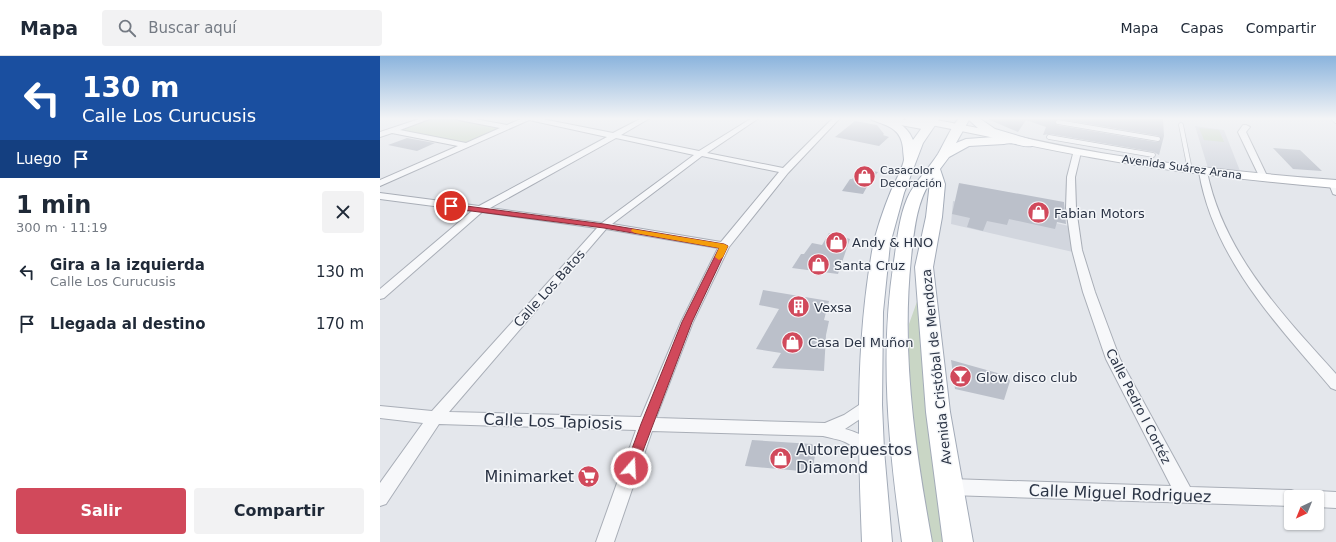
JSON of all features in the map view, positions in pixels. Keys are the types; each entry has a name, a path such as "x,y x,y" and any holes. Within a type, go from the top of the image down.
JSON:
{"main road":[{"path":"909,141 910,159"},
{"path":"877,542 871,450 870,405 873,312 882,244 897,193 910,159 920,141"},
{"name":"Avenida Cristóbal de Mendoza","path":"917,542 909,497 899,397 899,279 913,200 923,181 953,141"},
{"path":"939,161 966,143 995,141"},
{"name":"Avenida Suárez Arana","path":"1012,141 1028,142 1077,152 1103,149 1202,172 1335,187"},
{"path":"1023,141 1028,142"},
{"name":"Avenida Cristóbal de Mendoza","path":"939,161 934,217 924,267 938,412 958,542"},
{"path":"898,316 924,267"}],"street":[{"path":"443,141 466,145"},
{"path":"380,183 476,141"},
{"path":"380,295 479,210 604,141"},
{"path":"641,141 785,170"},
{"name":"Calle Los Batos","path":"380,498 435,418 604,226 701,153 720,141"},
{"path":"605,542 646,424 687,322 724,246 785,170 814,141"},
{"path":"1246,141 1264,178"},
{"name":"Calle Pedro I Cortéz","path":"1077,152 1071,177 1071,208 1077,250 1089,292 1113,359 1185,495"},
{"path":"1202,172 1208,197 1217,222 1232,252 1259,292 1336,384"},
{"path":"380,196 604,226 724,246"},
{"name":"Calle Los Tapiosis","path":"823,429 845,423 870,405"},
{"name":"Calle Los Tapiosis","path":"380,412 435,418 823,429 850,437 871,450"},
{"name":"Calle Miguel Rodriguez","path":"950,487 1284,498"},
{"path":"1324,499 1336,500"}],"lane":[{"path":"1066,141 1103,149 1153,155"},
{"path":"1184,141 1190,170"}],"shaded area":[{"path":"1200,141 1228,141 1240,171 1208,168"},
{"path":"953,201 1069,226 1073,252 951,224"}],"green space":[{"path":"452,141 469,141 464,143"},
{"path":"919,296 925,389 946,542 929,542 906,383 909,349 909,324"}],"building":[{"path":"400,141 422,141 435,143 417,151 388,145"},
{"path":"853,141 885,141 879,146"},
{"path":"1089,141 1157,142 1163,141 1159,155 1154,152"},
{"path":"1273,148 1300,150 1322,171 1293,169"},
{"path":"862,169 878,172 869,183 863,194 842,191 850,179 852,179"},
{"name":"Fabian Motors","path":"959,183 1064,202 1066,224 1057,222 1055,229 1009,219 1007,225 987,221 983,231 967,227 970,218 952,214"},
{"path":"829,233 850,239 838,274 792,268 801,254 804,254 812,243 822,245"},
{"path":"763,290 829,301 824,320 829,321 826,335 824,371 772,368 781,353 756,349 779,309 759,305"},
{"path":"951,360 1008,376 1010,381 1004,400 955,389"},
{"name":"Autorepuestos Diamond","path":"752,440 812,444 816,450 812,472 745,466"}],"slow traffic":[{"path":"635,231 724,246 719,257"}],"place":[{"name":"Casacolor Decoración","path":"865,176"},
{"name":"Fabian Motors","path":"1039,213"},
{"name":"Andy & HNO","path":"836,242"},
{"name":"Santa Cruz","path":"818,265"},
{"name":"Vexsa","path":"798,307"},
{"name":"Casa Del Muñon","path":"793,342"},
{"name":"Glow disco club","path":"961,377"},
{"name":"Autorepuestos Diamond","path":"781,458"},
{"name":"Minimarket","path":"589,476"}],"route":[{"path":"451,206 604,226 724,246 687,322 646,424 631,468"}]}
